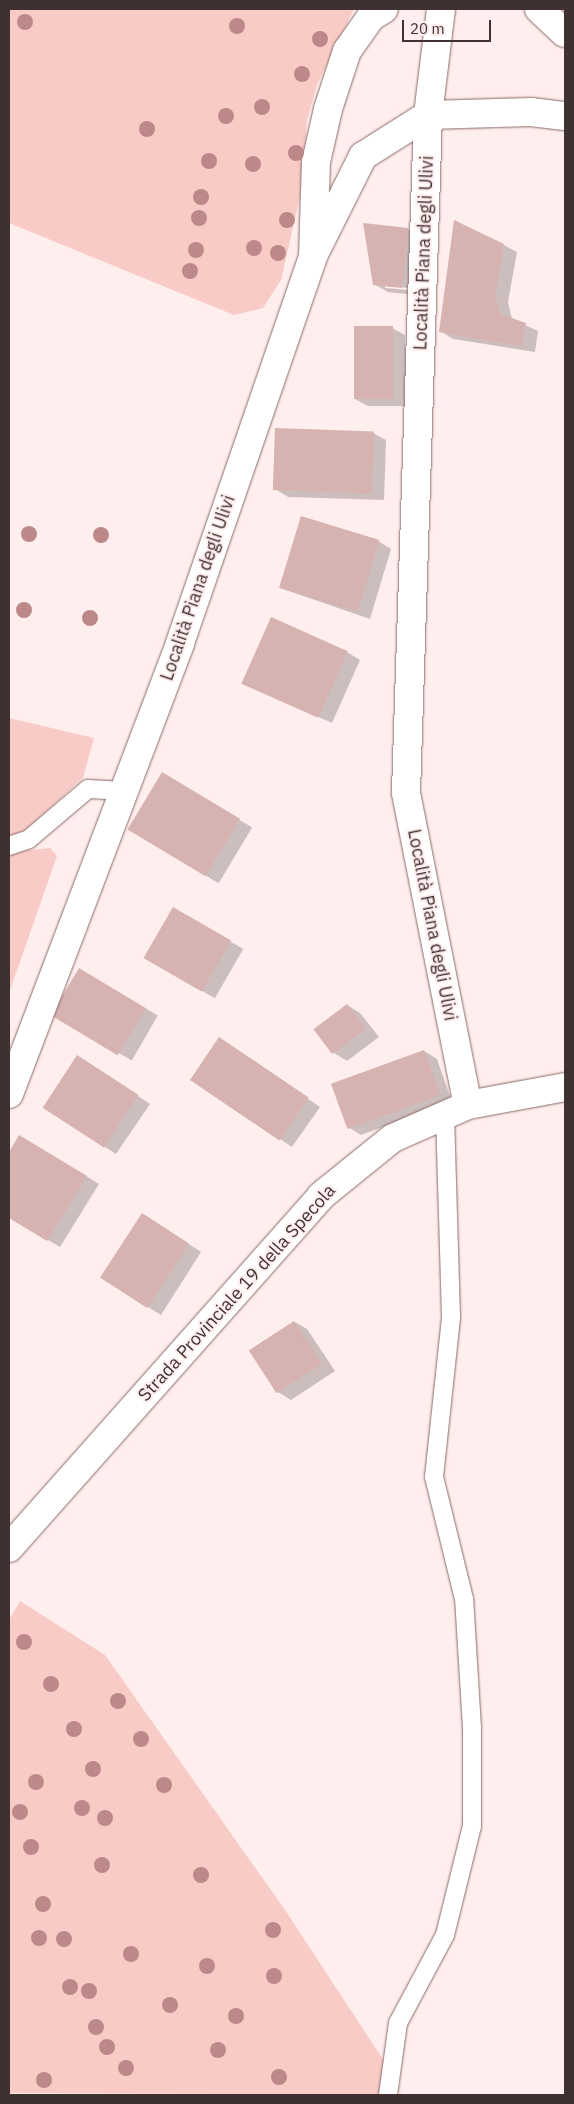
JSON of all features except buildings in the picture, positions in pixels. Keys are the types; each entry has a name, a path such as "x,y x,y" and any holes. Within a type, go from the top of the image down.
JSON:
{"main road":[{"path":"313,256 316,162 328,109 347,51 371,17 384,9"},
{"path":"441,9 428,115 531,112 565,116"},
{"path":"539,9 565,33"},
{"name":"Località Piana degli Ulivi","path":"10,1089 124,791 313,256 363,156 428,115"},
{"name":"Località Piana degli Ulivi","path":"428,115 406,793 456,1110"},
{"name":"Strada Provinciale 19 della Specola","path":"9,1548 321,1196 394,1138 456,1110 565,1087"}],"lane":[{"path":"9,846 29,839 88,789 124,791"},
{"path":"388,2095 398,2023 445,1935 472,1826 472,1728 464,1599 434,1477 451,1317 456,1110"}],"shaded area":[{"path":"9,9 354,9 317,85 307,120 301,192 281,280 263,308 234,315 9,223"},
{"path":"9,718 94,738 83,778 9,845"},
{"path":"50,848 57,856 9,993 9,852"},
{"path":"20,1601 105,1655 285,1910 386,2064 380,2095 9,2093 9,1620"}]}
